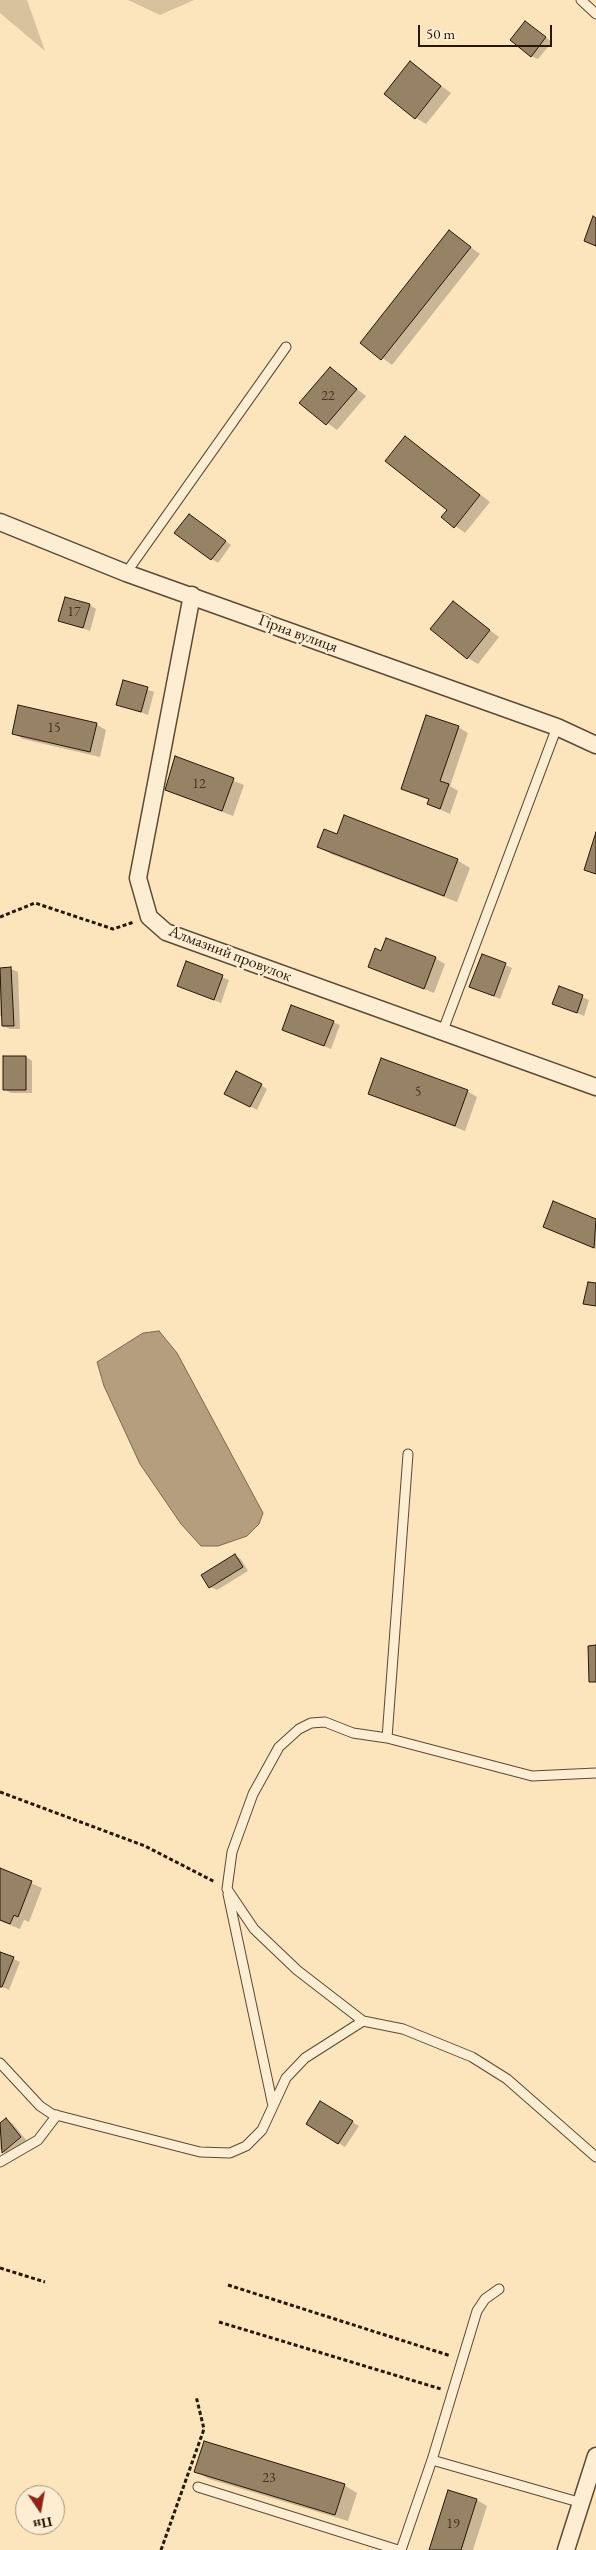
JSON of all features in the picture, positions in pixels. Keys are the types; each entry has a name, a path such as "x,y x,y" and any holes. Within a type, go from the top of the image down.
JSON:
{"street":[{"name":"Гірна вулиця","path":"0,522 126,573 557,727 596,745"},
{"name":"Алмазний провулок","path":"192,595 138,878 142,898 149,917 166,932 596,1087"},
{"path":"566,2550 596,2456"}],"lane":[{"path":"581,0 596,14"},
{"path":"126,573 286,348"},
{"path":"442,1033 557,727"},
{"path":"387,1738 408,1454"},
{"path":"273,2106 227,1888 234,1843 253,1794 279,1747 299,1729 311,1723 325,1722 353,1733 387,1738 532,1776 596,1773"},
{"path":"227,1888 254,1930 296,1970 363,2022 403,2029 472,2057 507,2079 596,2157"},
{"path":"0,2063 40,2106 57,2115 213,2154 230,2153 246,2146 262,2130 286,2078 305,2058 363,2022"},
{"path":"0,2162 38,2140 57,2115"},
{"path":"198,2487 400,2550 432,2460 477,2311 485,2299 499,2288"},
{"path":"432,2460 582,2503"}],"path":[{"path":"0,917 35,903 113,929 149,917"},
{"path":"0,1792 145,1846 227,1888"},
{"path":"0,2268 45,2282"},
{"path":"228,2286 461,2359"},
{"path":"219,2322 451,2392"},
{"path":"161,2550 204,2429 196,2396"}],"shaded area":[{"path":"0,0 27,0 45,51 0,13"},
{"path":"128,0 194,0 160,15"},
{"path":"159,1331 177,1353 263,1513 259,1524 247,1536 218,1546 201,1546 181,1524 140,1464 104,1386 97,1362 143,1333"}],"building":[{"path":"525,21 546,37 531,57 510,40"},
{"path":"410,61 441,86 415,119 384,94"},
{"path":"593,216 596,218 596,246 584,241"},
{"path":"449,230 471,247 381,360 360,343"},
{"path":"330,367 357,389 326,425 299,403"},
{"path":"405,436 480,495 454,528 441,517 447,510 385,461"},
{"path":"189,514 226,541 211,560 174,533"},
{"path":"65,597 90,604 83,628 58,621"},
{"path":"453,601 490,630 467,659 430,629"},
{"path":"123,680 148,687 141,712 116,705"},
{"path":"18,705 97,723 90,752 12,734"},
{"path":"426,715 459,726 440,781 449,784 440,809 427,804 429,799 401,789"},
{"path":"175,756 234,778 222,811 165,790"},
{"path":"344,815 458,859 444,896 317,847 324,829 337,834"},
{"path":"596,832 596,874 584,870"},
{"path":"386,938 436,957 424,989 368,967 375,948 381,951"},
{"path":"482,954 506,963 494,996 469,987"},
{"path":"186,961 223,975 214,1000 177,986"},
{"path":"11,967 14,1026 2,1026 0,968"},
{"path":"559,986 583,995 577,1013 552,1004"},
{"path":"291,1005 334,1021 324,1046 282,1030"},
{"path":"3,1056 26,1056 26,1090 3,1090"},
{"path":"381,1058 468,1090 455,1126 368,1094"},
{"path":"236,1071 262,1084 250,1107 224,1094"},
{"path":"553,1201 596,1219 594,1248 543,1227"},
{"path":"588,1282 596,1283 596,1306 583,1304"},
{"path":"235,1554 243,1567 209,1588 201,1575"},
{"path":"596,1645 596,1682 589,1682 588,1646"},
{"path":"0,1868 32,1881 18,1917 14,1915 10,1924 0,1920"},
{"path":"0,1952 14,1957 2,1987 0,1987"},
{"path":"320,2101 353,2121 338,2144 306,2124"},
{"path":"6,2118 21,2137 2,2153 0,2123"},
{"path":"204,2441 345,2484 335,2515 194,2472"},
{"path":"448,2490 477,2499 461,2550 429,2550"}]}
